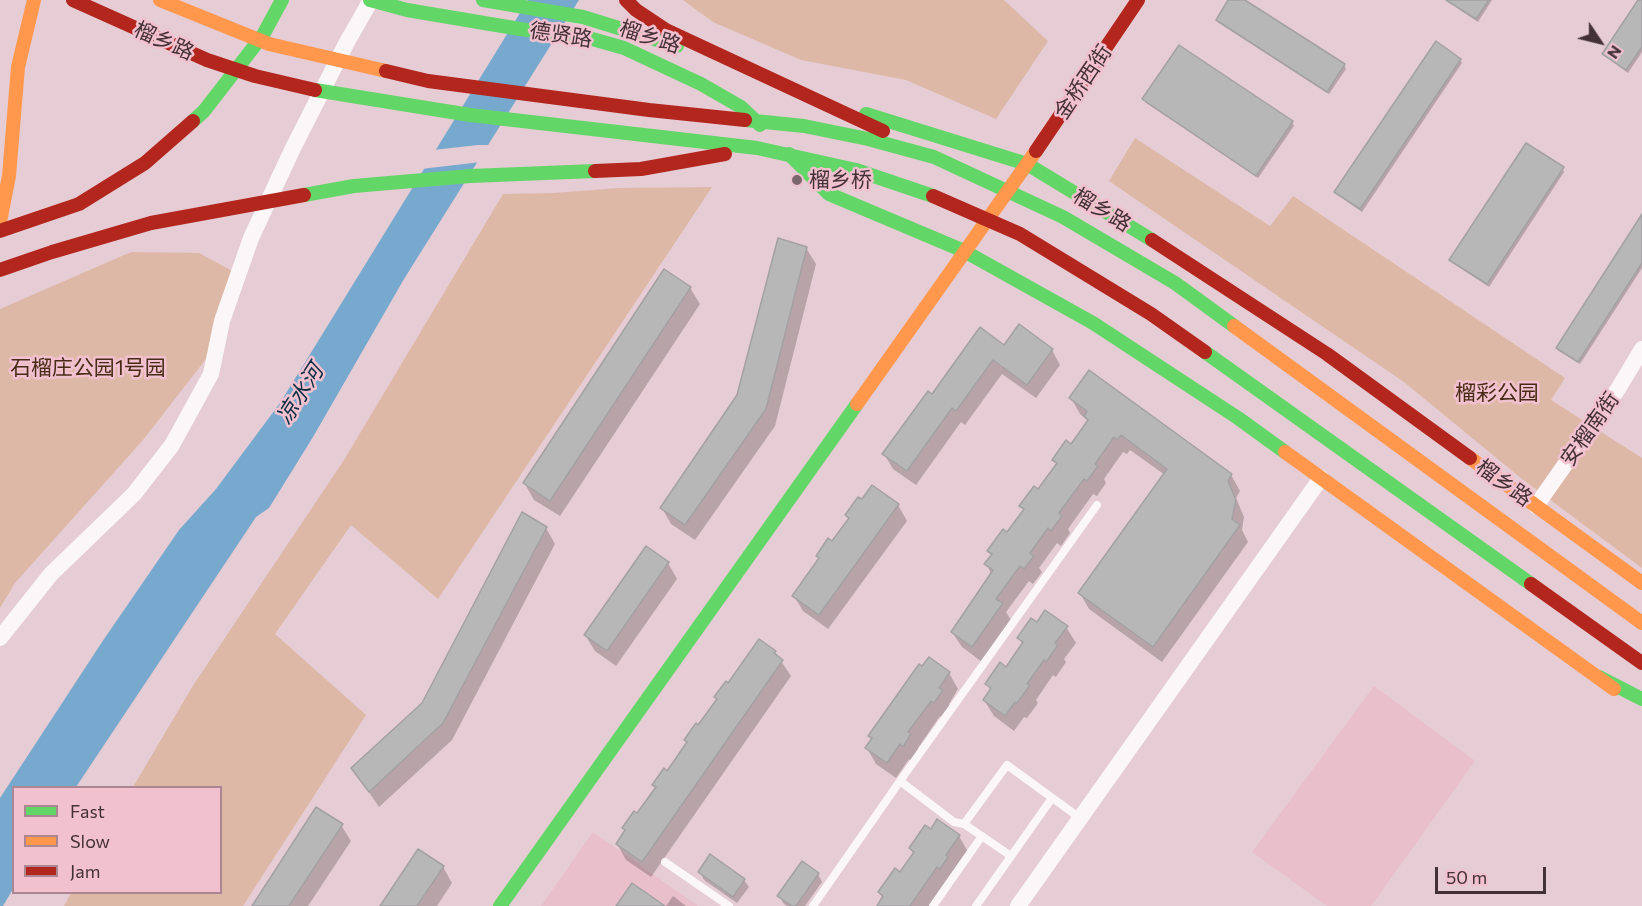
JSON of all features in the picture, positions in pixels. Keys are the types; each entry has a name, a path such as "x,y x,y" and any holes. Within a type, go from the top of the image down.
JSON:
{"main road":[{"path":"0,222 9,176 18,67 34,0"},
{"name":"榴乡路","path":"74,0 207,60 255,76 339,95 470,115 757,148 856,170 922,191 1020,234 1151,314 1642,663"},
{"name":"榴乡路","path":"160,0 269,44 428,81 649,110 804,126 868,139 934,157 1063,217 1175,283 1642,623"},
{"path":"0,231 79,204 145,163 204,111 263,35 282,0"},
{"name":"德贤路","path":"370,0 407,10 582,36 624,48 701,84 741,107 829,194 964,250"},
{"name":"榴乡路","path":"483,0 583,17 615,25 702,54 814,98 1027,164 1182,258 1327,354 1642,583"},
{"name":"金桥西街","path":"500,906 1027,164 1138,0"},
{"path":"628,3 666,30 853,116 934,157"},
{"path":"0,270 151,223 354,186 470,176 641,169 757,148"},
{"path":"964,250 1093,323 1238,418 1642,709"},
{"path":"1599,677 1642,699"}],"street":[{"path":"0,639 51,574 134,494 172,445 211,374 222,321 251,238 293,148 370,0"},
{"name":"安榴南街","path":"1536,506 1618,389 1642,350"},
{"path":"1018,906 1321,478"}],"lane":[{"path":"813,906 1097,505"},
{"path":"964,824 1007,765 1080,818"},
{"path":"900,781 954,822 964,824 1011,856"},
{"path":"976,906 1052,798"},
{"path":"933,906 982,836"},
{"path":"665,862 729,906"}],"shaded area":[{"path":"1374,686 1475,761 1371,906 1327,906 1252,852"},
{"path":"593,832 698,906 541,906"}],"green space":[{"path":"683,0 1004,0 1048,41 996,119 906,80 801,60 713,22"},
{"name":"榴彩公园","path":"1135,138 1270,226 1293,196 1565,378 1551,400 1642,458 1642,568 1522,479 1404,382 1109,181"},
{"path":"712,187 438,599 351,525 275,634 366,715 243,906 64,906 70,894 222,894 222,786 134,786 194,684 344,460 503,194 619,188"},
{"name":"石榴庄公园1号园","path":"131,252 199,253 234,272 227,332 143,440 15,583 0,608 0,309"}],"water":[{"name":"凉水河","path":"528,0 579,0 404,279 313,437 269,508 256,517 77,786 12,786 12,891 3,906 0,906 0,798 102,642 179,530 216,489 280,403"}],"pier":[{"path":"491,145 481,162 421,169 433,150"}],"building":[{"path":"1228,0 1245,0 1345,64 1327,92 1216,20"},
{"path":"1446,0 1489,0 1476,19"},
{"path":"1638,0 1642,0 1642,47 1626,70 1602,54"},
{"path":"1436,41 1461,59 1360,209 1334,192"},
{"path":"1179,45 1293,121 1256,176 1142,99"},
{"path":"1526,143 1564,167 1487,284 1449,260"},
{"path":"1642,214 1642,263 1578,362 1556,348"},
{"path":"778,238 807,247 766,409 685,525 660,508 737,395"},
{"path":"664,269 691,287 550,501 523,483"},
{"path":"1019,324 1053,349 1027,385 993,360 956,411 952,408 907,471 882,454 928,391 932,394 980,327 1004,345"},
{"path":"1089,370 1232,474 1228,481 1236,500 1232,519 1240,525 1153,647 1078,593 1167,469 1121,435 1117,440 1114,437 1095,464 1098,466 1087,481 1084,479 1059,513 1062,516 1051,531 1048,528 1030,553 1034,556 1024,569 1020,566 996,599 1003,603 972,647 951,632 993,570 984,564 992,554 987,551 1003,529 1007,532 1024,509 1019,506 1034,486 1038,489 1057,463 1052,460 1066,440 1071,444 1088,420 1084,416 1087,411 1069,398"},
{"path":"872,485 899,504 819,615 792,596 819,558 816,556 828,538 832,541 849,518 845,515 858,497 862,499"},
{"path":"522,512 547,527 443,723 369,792 351,768 422,703"},
{"path":"646,546 669,562 607,651 584,635"},
{"path":"1045,610 1068,626 1055,643 1058,645 1046,662 1044,660 1027,684 1030,685 1005,716 983,700 991,688 985,684 1000,662 1006,667 1023,642 1017,638 1031,618 1037,622"},
{"path":"759,639 776,651 774,653 783,660 642,862 616,844 625,830 622,828 634,811 637,813 656,787 652,785 664,768 667,771 687,742 684,740 696,723 698,725 717,699 714,697 726,681 728,683"},
{"path":"929,657 950,672 939,688 943,690 934,703 931,701 908,732 911,734 903,747 900,744 887,763 865,748 872,738 868,736 919,664 922,666"},
{"path":"316,807 343,824 289,906 252,906"},
{"path":"937,819 960,835 946,855 948,857 940,869 937,867 910,906 877,906 883,896 878,892 895,868 900,872 914,852 909,848 925,825 931,829"},
{"path":"418,849 444,866 417,906 380,906"},
{"path":"710,854 745,879 733,897 698,872"},
{"path":"802,861 819,873 796,906 792,906 777,896"},
{"path":"632,883 665,906 616,906"}],"traffic: fast":[{"path":"193,121 204,111 263,35 282,0"},
{"path":"370,0 407,10 520,29 582,36 624,48 701,84 741,107 760,125"},
{"path":"483,0 583,17 677,46"},
{"path":"315,90 470,115 757,148 856,170 933,196"},
{"path":"866,114 1027,164 1152,240"},
{"path":"745,120 804,126 868,139 934,157 1063,217 1175,283 1234,326"},
{"path":"789,154 829,194 964,251 1093,323 1238,418 1285,452"},
{"path":"304,195 354,186 470,176 595,171"},
{"path":"1205,352 1531,584"},
{"path":"500,906 857,404"},
{"path":"1599,677 1642,699"}],"traffic: slow":[{"path":"0,222 9,176 18,67 34,0"},
{"path":"160,0 269,44 386,71"},
{"path":"857,404 1036,151"},
{"path":"1234,326 1642,623"},
{"path":"1285,452 1614,689"},
{"path":"1470,458 1642,583"}],"traffic: jam":[{"path":"73,0 207,60 255,76 315,90"},
{"path":"626,0 636,10 666,30 883,131"},
{"path":"1036,151 1138,0"},
{"path":"386,71 428,81 745,120"},
{"path":"0,231 79,204 145,163 193,121"},
{"path":"595,171 641,169 725,154"},
{"path":"0,270 151,223 304,195"},
{"path":"933,196 1020,234 1151,314 1205,352"},
{"path":"1152,240 1327,354 1470,458"},
{"path":"1531,584 1642,663"}],"place":[{"name":"榴乡桥","path":"797,180"}]}
